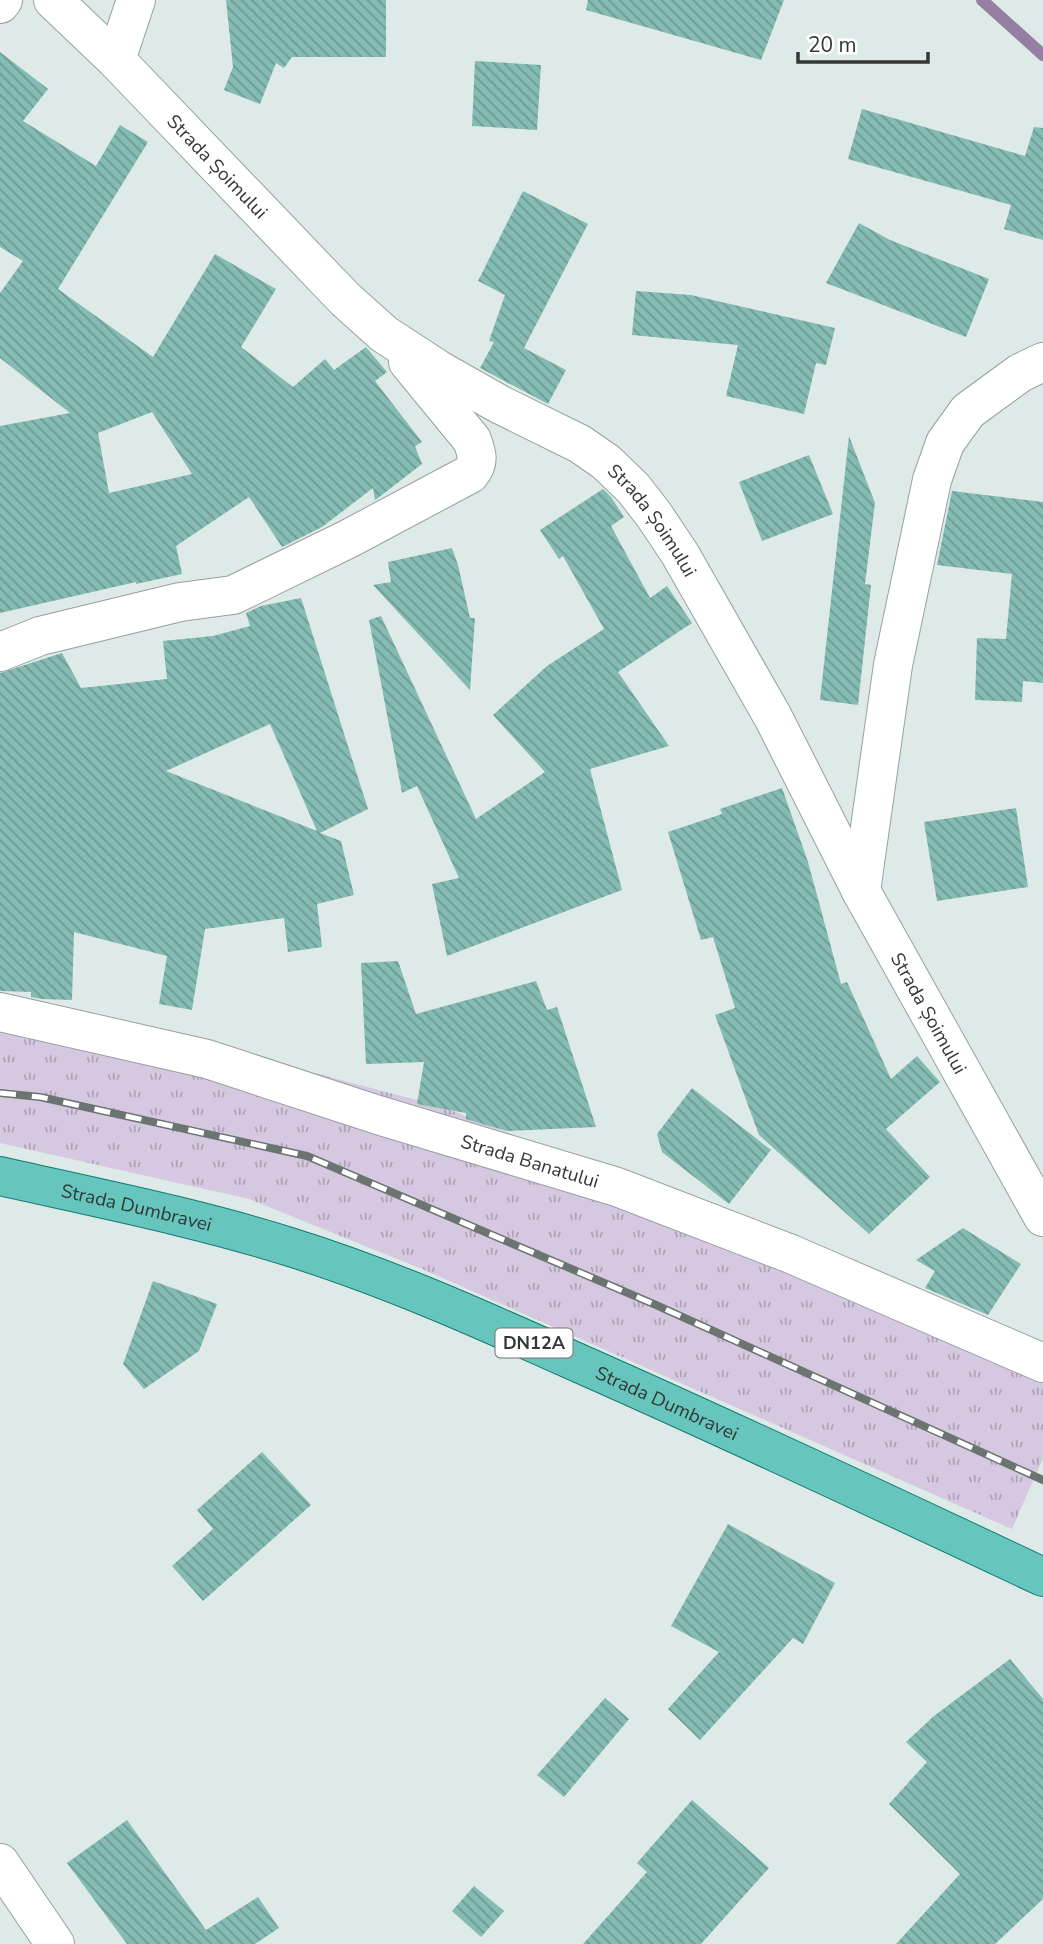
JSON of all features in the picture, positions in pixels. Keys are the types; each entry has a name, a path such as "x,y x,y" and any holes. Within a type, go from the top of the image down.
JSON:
{"main road":[{"name":"Strada Dumbravei","path":"0,1176 159,1212 290,1247 388,1282 667,1402 1043,1577"}],"street":[{"name":"Strada Șoimului","path":"53,0 116,60 345,299 384,334 439,370 499,404 580,444 606,462 633,488 680,554 773,717 861,891 1043,1217"},
{"path":"116,60 136,0"},
{"path":"0,652 40,636 180,602 233,595 348,539 470,474 477,465 472,440 384,334"},
{"path":"861,891 893,665 932,480 945,443 968,411 1020,373 1043,362"},
{"name":"Strada Banatului","path":"0,1012 207,1059 378,1115 617,1186 791,1254 1043,1363"},
{"path":"0,1863 55,1944"}],"green space":[{"path":"0,1021 224,1049 443,1107 1043,1344 1043,1458 1012,1529 422,1269 249,1199 0,1143"}],"building":[{"path":"226,0 386,0 386,57 292,57 284,68 276,63 260,104 224,90 233,67"},
{"path":"588,0 784,0 761,60 586,10"},
{"path":"0,52 48,89 23,121 96,166 120,125 148,142 58,289 153,357 215,254 276,289 241,347 293,387 325,359 334,370 366,347 387,372 375,381 422,442 415,446 422,464 375,500 373,488 322,527 282,547 249,497 176,546 182,574 0,613 0,426 70,413 0,358 0,293 23,261 0,247","holes":["152,412 192,474 109,493 98,433"]},
{"path":"475,61 541,65 537,130 472,126"},
{"path":"862,109 1025,156 1034,127 1043,128 1043,240 1004,229 1011,205 848,159"},
{"path":"523,191 588,224 524,348 566,370 548,404 480,368 494,342 489,341 505,295 478,281"},
{"path":"859,223 890,240 989,279 966,337 826,283"},
{"path":"636,291 691,295 835,328 826,365 816,363 804,414 726,396 738,345 632,335"},
{"path":"849,436 875,503 865,584 871,585 858,705 820,700"},
{"path":"809,455 833,514 762,541 739,482"},
{"path":"603,489 624,517 611,526 650,598 667,586 692,623 618,672 669,746 590,769 622,890 447,956 432,884 459,878 417,786 402,793 369,620 381,616 476,819 545,772 493,715 547,666 604,629 563,556 559,559 540,530"},
{"path":"952,491 1043,502 1043,683 1023,681 1022,702 975,700 977,638 1006,639 1012,574 937,565"},
{"path":"452,548 470,618 475,618 470,690 373,585 391,582 388,562"},
{"path":"301,598 368,809 320,833 341,841 354,895 317,904 322,947 288,952 284,918 205,929 192,1010 159,1004 167,956 74,932 72,1000 31,997 31,992 0,991 0,673 62,653 81,688 167,679 163,641 213,636 250,626 246,613 261,606","holes":["270,724 317,831 166,771"]},
{"path":"782,788 808,862 841,984 847,982 891,1079 917,1056 940,1082 886,1129 930,1177 869,1234 759,1135 715,1015 735,1008 713,937 701,940 668,832 722,814 720,809"},
{"path":"1016,808 1028,887 937,901 924,822"},
{"path":"398,961 416,1014 536,981 547,1010 557,1007 596,1127 507,1131 466,1119 466,1113 417,1104 424,1062 366,1064 361,963"},
{"path":"692,1088 771,1150 729,1204 662,1152 657,1134"},
{"path":"963,1228 1021,1264 988,1315 925,1288 935,1271 916,1260"},
{"path":"153,1281 217,1304 199,1351 144,1389 123,1364"},
{"path":"262,1452 311,1505 203,1601 172,1566 213,1529 197,1510"},
{"path":"728,1524 835,1583 803,1644 793,1638 700,1740 668,1709 719,1652 671,1626"},
{"path":"1010,1659 1043,1699 1043,1899 995,1944 896,1944 960,1874 889,1804 927,1762 906,1742 934,1716"},
{"path":"605,1698 629,1719 564,1797 537,1775"},
{"path":"692,1800 769,1868 701,1944 583,1944 647,1872 637,1863"},
{"path":"127,1820 206,1930 258,1897 279,1928 255,1944 127,1944 67,1863"},
{"path":"474,1886 504,1911 481,1937 452,1911"}],"waterway":[{"path":"982,0 1043,55"}],"railway":[{"path":"0,1093 40,1097 307,1156 656,1305 1043,1480"}]}
